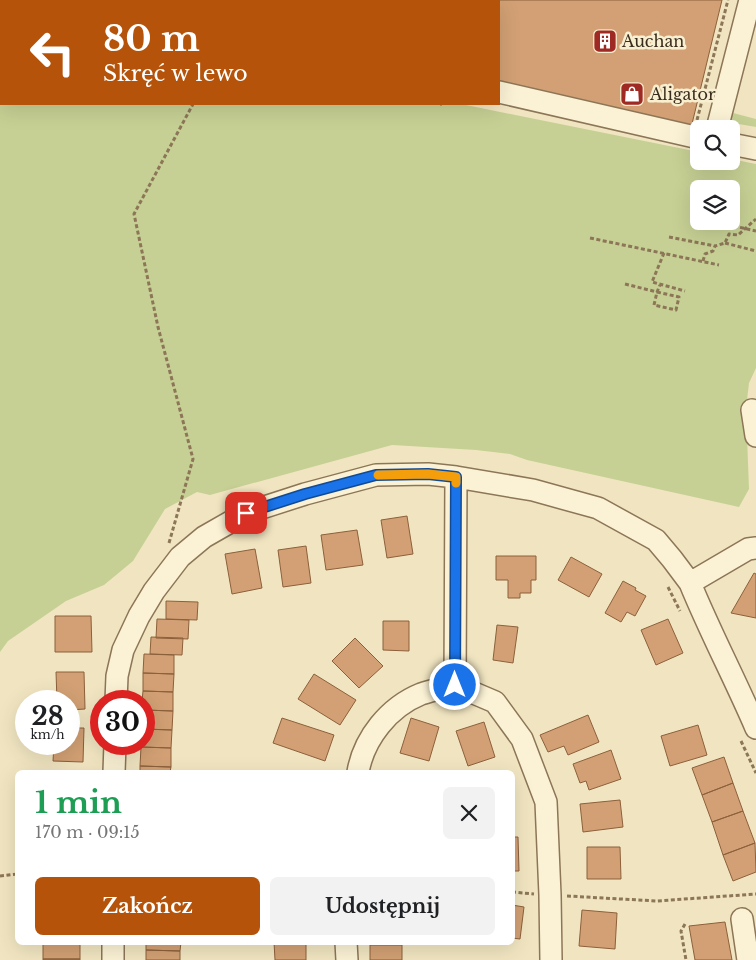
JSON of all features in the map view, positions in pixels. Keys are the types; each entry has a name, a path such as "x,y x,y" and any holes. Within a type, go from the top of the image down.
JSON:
{"street":[{"path":"719,120 750,0"},
{"path":"500,92 690,129"},
{"path":"740,146 756,149"},
{"path":"752,410 756,436"},
{"path":"116,690 117,676 123,650 138,616 180,557 204,537 246,513 305,494 376,475 428,474 533,490 598,508 656,540 690,583 704,617 743,698 748,734"},
{"path":"455,685 456,477"},
{"path":"690,583 748,550 756,548"},
{"path":"358,770 359,764 372,736 384,720 401,704 422,694 455,685 494,702 522,739 546,802 551,960"},
{"path":"114,770 115,755"},
{"path":"742,920 748,960"},
{"path":"112,960 113,945"},
{"path":"346,945 347,960"}],"path":[{"path":"701,120 728,0"},
{"path":"168,544 193,458 158,327 134,214 191,105"},
{"path":"725,243 729,234 738,236 756,219"},
{"path":"740,228 756,231"},
{"path":"590,238 719,265"},
{"path":"669,238 716,246 725,243 756,251"},
{"path":"703,261 705,254 714,251 716,246"},
{"path":"664,253 652,282 685,291"},
{"path":"625,284 657,292 679,297 676,310 654,305 657,292 660,284"},
{"path":"667,585 682,616"},
{"path":"748,734 756,773"},
{"path":"0,876 15,874"},
{"path":"515,892 539,894"},
{"path":"558,896 657,901 756,894"},
{"path":"685,924 681,931 686,960"}],"green space":[{"path":"733,101 735,101 733,113 756,119 756,127 740,124 740,120 731,120 727,112"},
{"path":"0,105 466,105 690,150 690,170 740,170 740,161 756,164 756,368 749,383 746,409 749,489 739,507 527,460 510,454 392,445 210,495 197,492 165,509 133,561 104,585 66,601 8,641 0,652"}],"building":[{"name":"Auchan","path":"500,0 722,0 693,120 690,120 690,128 500,81"},
{"path":"407,516 413,554 387,558 381,520"},
{"path":"357,530 363,565 326,570 321,535"},
{"path":"306,546 311,583 283,587 278,550"},
{"path":"255,549 262,588 232,594 225,554"},
{"path":"496,556 536,556 536,580 531,580 531,593 520,593 520,598 508,598 508,580 496,580"},
{"path":"571,557 602,574 589,597 558,580"},
{"path":"754,573 756,574 756,618 731,613"},
{"path":"623,581 646,596 635,616 627,612 621,622 605,613"},
{"path":"166,601 198,602 197,620 166,619"},
{"path":"55,616 91,616 92,652 55,652"},
{"path":"157,619 189,620 188,639 156,638"},
{"path":"668,619 683,653 656,665 641,630"},
{"path":"383,621 409,621 409,651 383,650"},
{"path":"497,625 518,627 513,663 493,660"},
{"path":"151,637 183,638 182,655 150,654"},
{"path":"355,638 383,666 359,688 332,661"},
{"path":"144,654 174,655 174,674 143,673"},
{"path":"56,672 84,672 85,709 80,709 80,690 57,690"},
{"path":"143,673 174,674 173,692 143,690"},
{"path":"314,674 356,700 340,725 298,699"},
{"path":"155,691 173,692 173,711 155,710"},
{"path":"155,710 173,711 172,730 155,729"},
{"path":"588,715 599,742 568,755 564,746 548,752 540,735"},
{"path":"282,718 334,735 325,761 273,743"},
{"path":"411,718 439,727 429,761 400,753"},
{"path":"484,722 495,757 468,766 456,731"},
{"path":"698,725 707,755 670,766 661,736"},
{"path":"80,728 84,728 83,762 53,761 53,755 80,755"},
{"path":"155,729 172,730 171,748 155,747"},
{"path":"155,747 171,748 171,767 140,766 141,755 155,755"},
{"path":"611,750 621,779 589,790 586,781 580,783 573,764"},
{"path":"724,757 733,783 702,795 692,768"},
{"path":"140,766 171,767 170,770 140,770"},
{"path":"733,783 743,811 712,822 702,795"},
{"path":"620,800 623,827 583,832 580,804"},
{"path":"743,811 755,843 723,855 712,822"},
{"path":"515,837 518,837 519,871 515,871"},
{"path":"755,843 756,872 733,881 723,855"},
{"path":"587,847 620,847 621,879 587,879"},
{"path":"515,906 524,907 520,939 515,938"},
{"path":"582,910 617,913 615,949 579,946"},
{"path":"725,922 732,960 695,960 689,926"},
{"path":"43,945 80,945 80,959 43,959"},
{"path":"146,945 181,945 180,951 146,950"},
{"path":"274,945 306,945 306,960 275,960"},
{"path":"370,945 402,945 402,960 370,960"},
{"path":"146,950 180,951 180,960 146,960"},
{"path":"80,959 80,960 43,960"}],"slow traffic":[{"path":"378,475 428,474 456,477 456,483"}],"place":[{"name":"Auchan","path":"605,41"},
{"name":"Aligator","path":"632,94"}],"route":[{"path":"246,513 305,494 376,475 428,474 456,477 455,685"}]}
